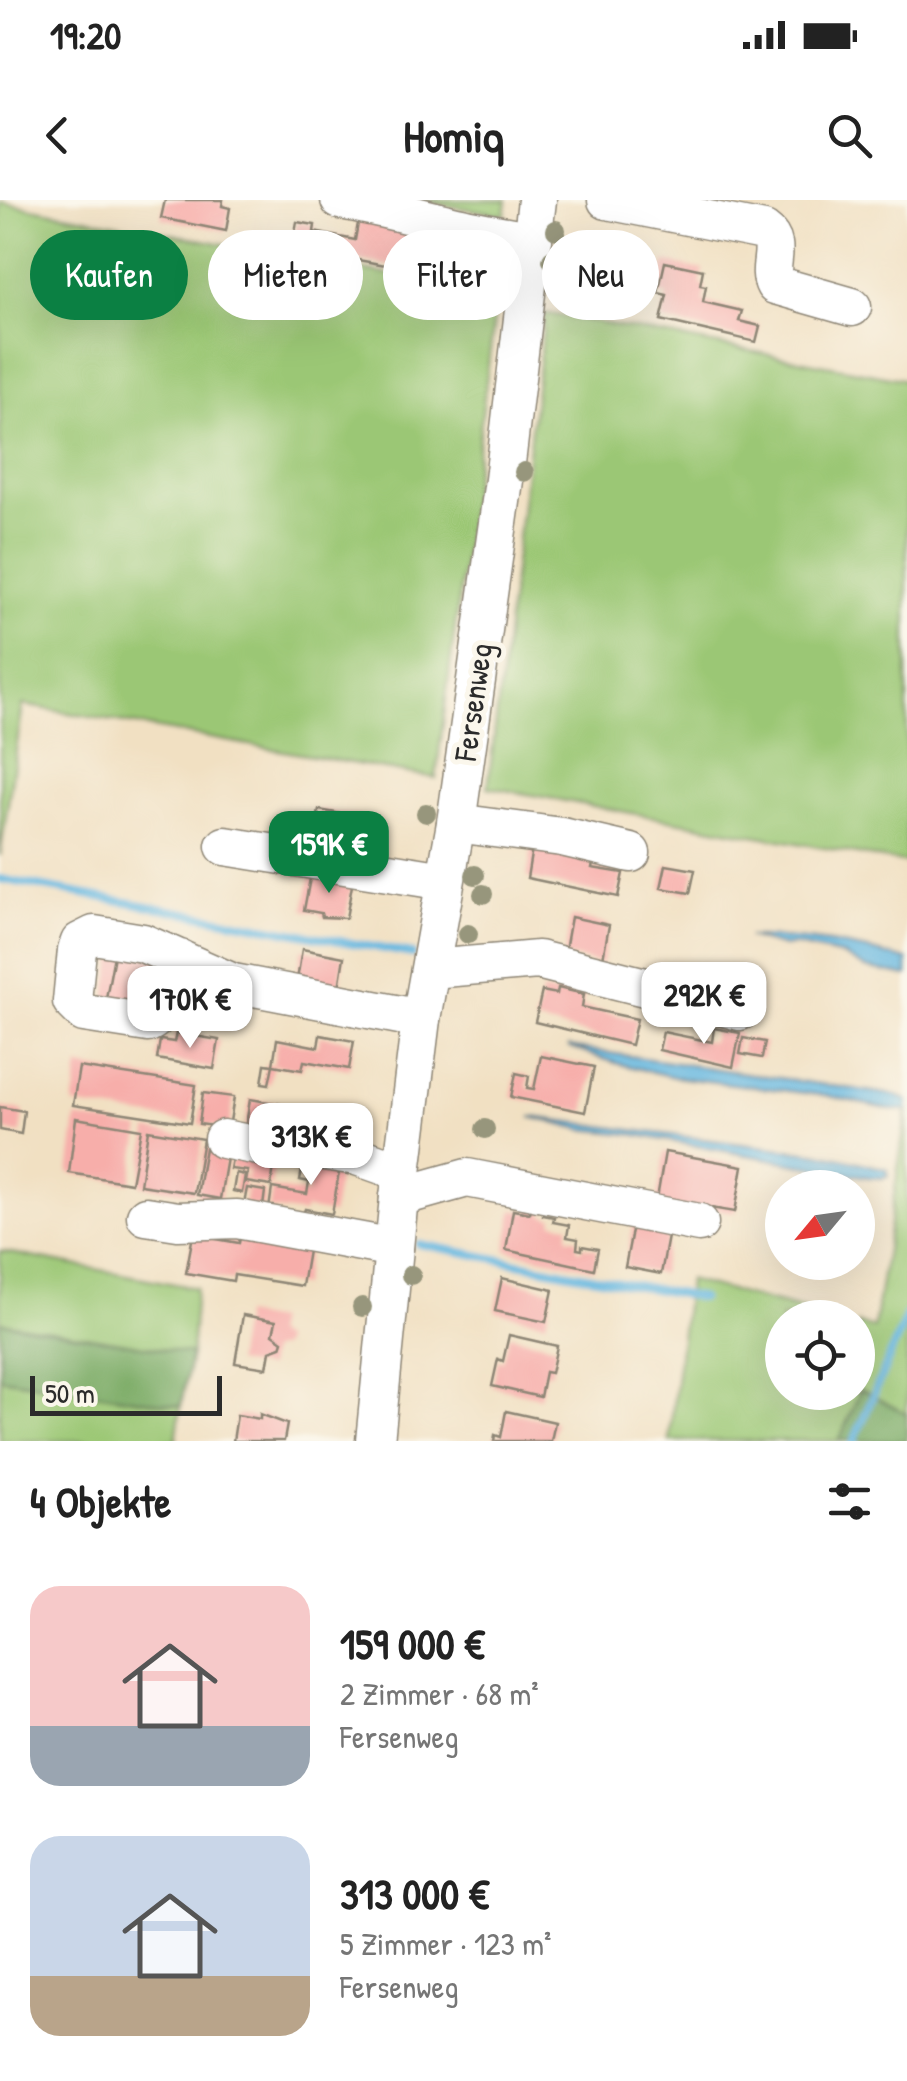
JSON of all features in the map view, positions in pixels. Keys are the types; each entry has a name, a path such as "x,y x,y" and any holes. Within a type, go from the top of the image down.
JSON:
{"street":[{"path":"340,200 430,218 468,231 533,240"},
{"name":"Fersenweg","path":"375,1441 421,1019 456,823 538,200"},
{"path":"607,200 764,231 772,236 775,248 770,277 775,286 852,307"},
{"path":"456,823 562,838 631,853"},
{"path":"225,846 445,881"},
{"path":"180,959 233,982 421,1019"},
{"path":"431,969 538,960 740,1012"},
{"path":"222,1139 357,1156 400,1184 466,1178 698,1223"},
{"path":"146,1216 237,1219 394,1248"}],"green space":[{"path":"413,200 507,200 505,215"},
{"path":"0,202 150,230 30,230 30,320 188,320 188,237 208,241 208,320 363,320 363,270 383,274 383,320 494,320 436,778 23,705 0,856"},
{"path":"544,320 583,320 907,380 907,863 488,787"},
{"path":"907,1109 907,1414 875,1397 875,1321"},
{"path":"0,1251 196,1288 191,1354 0,1322"},
{"path":"688,1280 765,1300 765,1410 852,1410 839,1441 669,1441"},
{"path":"0,1322 191,1354 181,1406 0,1378"},
{"path":"0,1378 181,1406 176,1441 0,1441"},
{"path":"875,1397 907,1414 907,1441 839,1441 852,1410 875,1410"}],"water":[{"path":"748,937 808,940 887,955 907,960 907,976 865,968 844,956"},
{"path":"568,1047 894,1095 907,1100 907,1110 674,1077"},
{"path":"531,1117 829,1155 887,1169 888,1175 875,1178 875,1170 830,1170 637,1135 582,1129"}],"building":[{"path":"165,200 223,200 222,206 230,208 226,230 161,218"},
{"path":"360,212 427,225 426,230 383,230 383,265 363,261 363,230 357,230"},
{"path":"297,222 315,225 314,230 295,230"},
{"path":"665,262 703,270 703,302 742,311 739,321 760,326 756,342 661,320 667,295 659,293"},
{"path":"319,810 371,819 365,852 313,843"},
{"path":"532,848 595,851 592,868 623,873 618,897 527,878"},
{"path":"666,865 695,870 690,893 661,888"},
{"path":"311,873 353,880 346,918 322,917 321,913 304,910"},
{"path":"571,917 609,925 602,964 564,956"},
{"path":"302,949 344,957 339,988 297,980"},
{"path":"115,950 161,959 153,1006 106,998"},
{"path":"558,988 584,994 582,1007 637,1019 631,1045 535,1022 542,991 557,994"},
{"path":"714,1028 740,1033 733,1067 659,1050 663,1032 712,1042"},
{"path":"176,1033 219,1040 214,1069 157,1059 160,1040 174,1042"},
{"path":"320,1035 354,1041 349,1069 304,1061 302,1070 273,1065 277,1039 318,1047"},
{"path":"743,1038 765,1042 762,1058 740,1054"},
{"path":"541,1056 594,1067 585,1112 511,1097 516,1073 529,1076 527,1088 534,1089"},
{"path":"265,1064 273,1065 269,1084 262,1083"},
{"path":"79,1067 196,1085 190,1123 73,1105"},
{"path":"203,1093 234,1097 229,1128 199,1124"},
{"path":"250,1099 298,1107 292,1140 245,1131"},
{"path":"0,1107 24,1111 21,1134 0,1130"},
{"path":"76,1118 141,1129 131,1183 69,1173"},
{"path":"148,1130 203,1139 194,1193 140,1185"},
{"path":"205,1148 228,1152 220,1199 197,1195"},
{"path":"665,1152 743,1166 735,1212 705,1207 655,1210"},
{"path":"233,1153 275,1160 271,1186 246,1182 248,1171 230,1169"},
{"path":"305,1154 341,1160 332,1214 269,1209 272,1188 307,1194 309,1182 300,1180"},
{"path":"236,1173 245,1175 242,1193 233,1191"},
{"path":"247,1188 265,1191 263,1207 244,1204"},
{"path":"532,1200 545,1203 543,1215 554,1217 553,1222 569,1225 567,1237 578,1239 577,1249 598,1249 594,1269 506,1250 513,1210 530,1213"},
{"path":"633,1225 669,1231 661,1274 625,1267"},
{"path":"241,1233 309,1245 302,1286 234,1275 233,1281 186,1273 193,1235 239,1243"},
{"path":"502,1278 553,1290 546,1322 495,1311"},
{"path":"243,1315 276,1321 273,1334 283,1341 281,1347 270,1351 267,1368 235,1363"},
{"path":"509,1335 557,1346 551,1373 545,1372 540,1397 492,1386"},
{"path":"506,1411 555,1422 551,1441 494,1441 495,1435 501,1437"},
{"path":"260,1414 287,1424 284,1441 233,1441 237,1415 260,1419"}],"waterway":[{"path":"0,879 412,954"},
{"path":"419,1244 701,1298"},
{"path":"854,1441 907,1315"}]}
